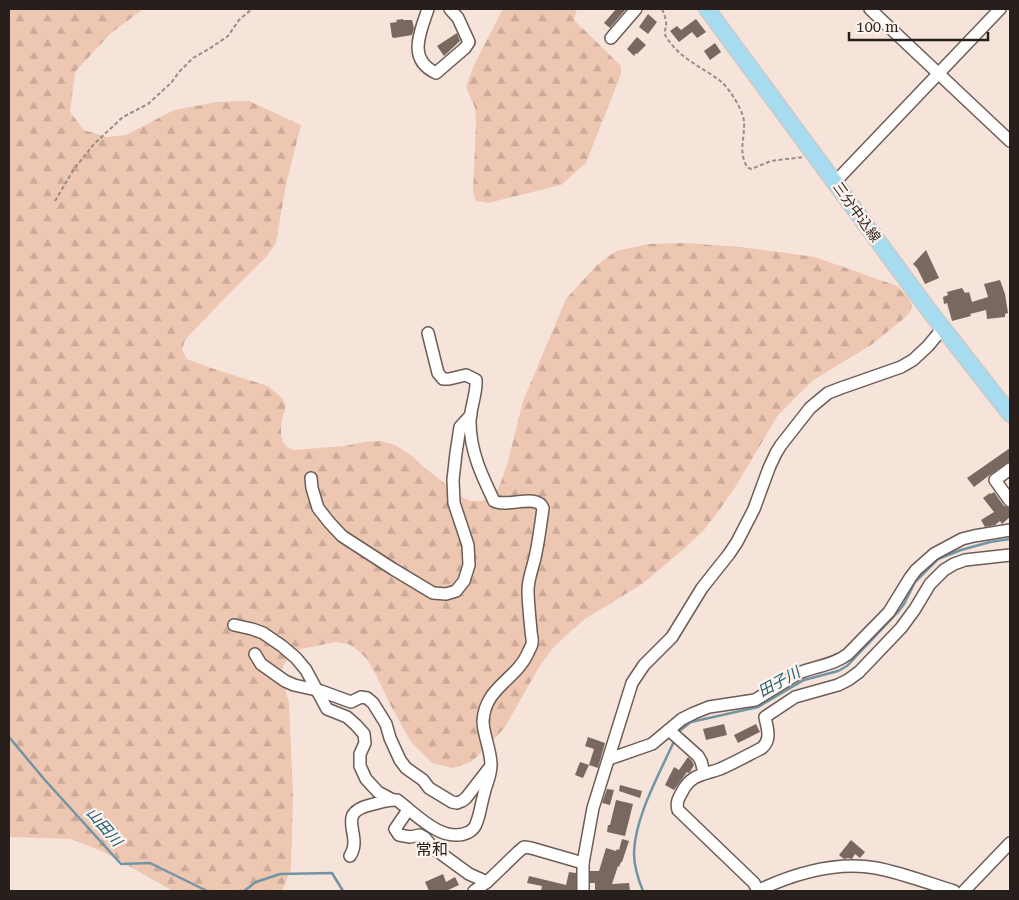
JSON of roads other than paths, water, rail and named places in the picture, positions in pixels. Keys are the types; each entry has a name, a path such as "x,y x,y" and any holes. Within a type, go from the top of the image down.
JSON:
{"main road":[{"name":"三分中込線","path":"706,9 943,328 1010,414"}],"street":[{"path":"428,9 418,41 418,52 427,68 436,73 465,48 469,42 458,18 450,9"},
{"path":"611,38 636,9"},
{"path":"870,9 1010,141"},
{"path":"835,182 1000,9"},
{"path":"583,891 583,863 593,808 632,683 644,665 672,637 702,588 737,542 754,509 769,468 781,445 810,408 828,393 901,367 913,360 943,328"},
{"path":"350,856 354,850 352,817 363,806 397,800 408,810 439,831 447,834 467,833 475,827 478,822 491,766 490,750 483,721 487,705 492,694 521,666 532,643 528,588 543,508 536,500 514,503 498,503 494,501 481,474 471,442 471,415 476,380 466,375 443,379 438,374 428,334"},
{"path":"311,478 318,508 342,536 433,593 446,594 456,591 464,581 469,565 468,545 454,503 453,480 460,427 471,415"},
{"path":"1010,468 995,480 1010,501"},
{"path":"609,759 652,744 670,731 682,719 694,712 709,707 755,700 799,673 836,662 848,654 889,612 916,570 934,554 962,539 1010,530"},
{"path":"954,891 894,872 859,866 810,872 794,876 757,891 754,883 678,810 677,805 686,784 704,773 720,769 762,748 766,744 768,735 765,717 772,711 795,696 838,685 859,672 901,628 930,584 944,570 965,560 1010,555"},
{"path":"234,625 263,633 296,658 306,670 327,709 347,717 364,734 366,743 360,754 360,766 366,779 378,792 391,800"},
{"path":"255,654 262,664 285,681 294,685 317,690 351,702 361,697 367,698 373,703 386,724 400,760 406,768 423,780 429,788 452,802 457,803 466,798 491,766"},
{"path":"670,731 698,756 704,773"},
{"path":"408,810 395,829 399,835 420,836 424,838 432,847 469,874 487,882"},
{"path":"964,891 1010,843"},
{"path":"474,891 487,882 524,847 583,863"}],"waterway":[{"name":"田子川","path":"678,732 691,722 758,707 804,680 838,671 847,666 898,612 915,582 938,559 961,550 1010,539"},
{"name":"山田川","path":"9,737 44,779 121,864 150,863 207,891"},
{"name":"田子川","path":"643,891 635,863 635,839 643,810 675,739"},
{"name":"山田川","path":"244,891 256,882 280,874 332,873 343,891"}],"district":[{"name":"常和","path":"432,849"}]}
